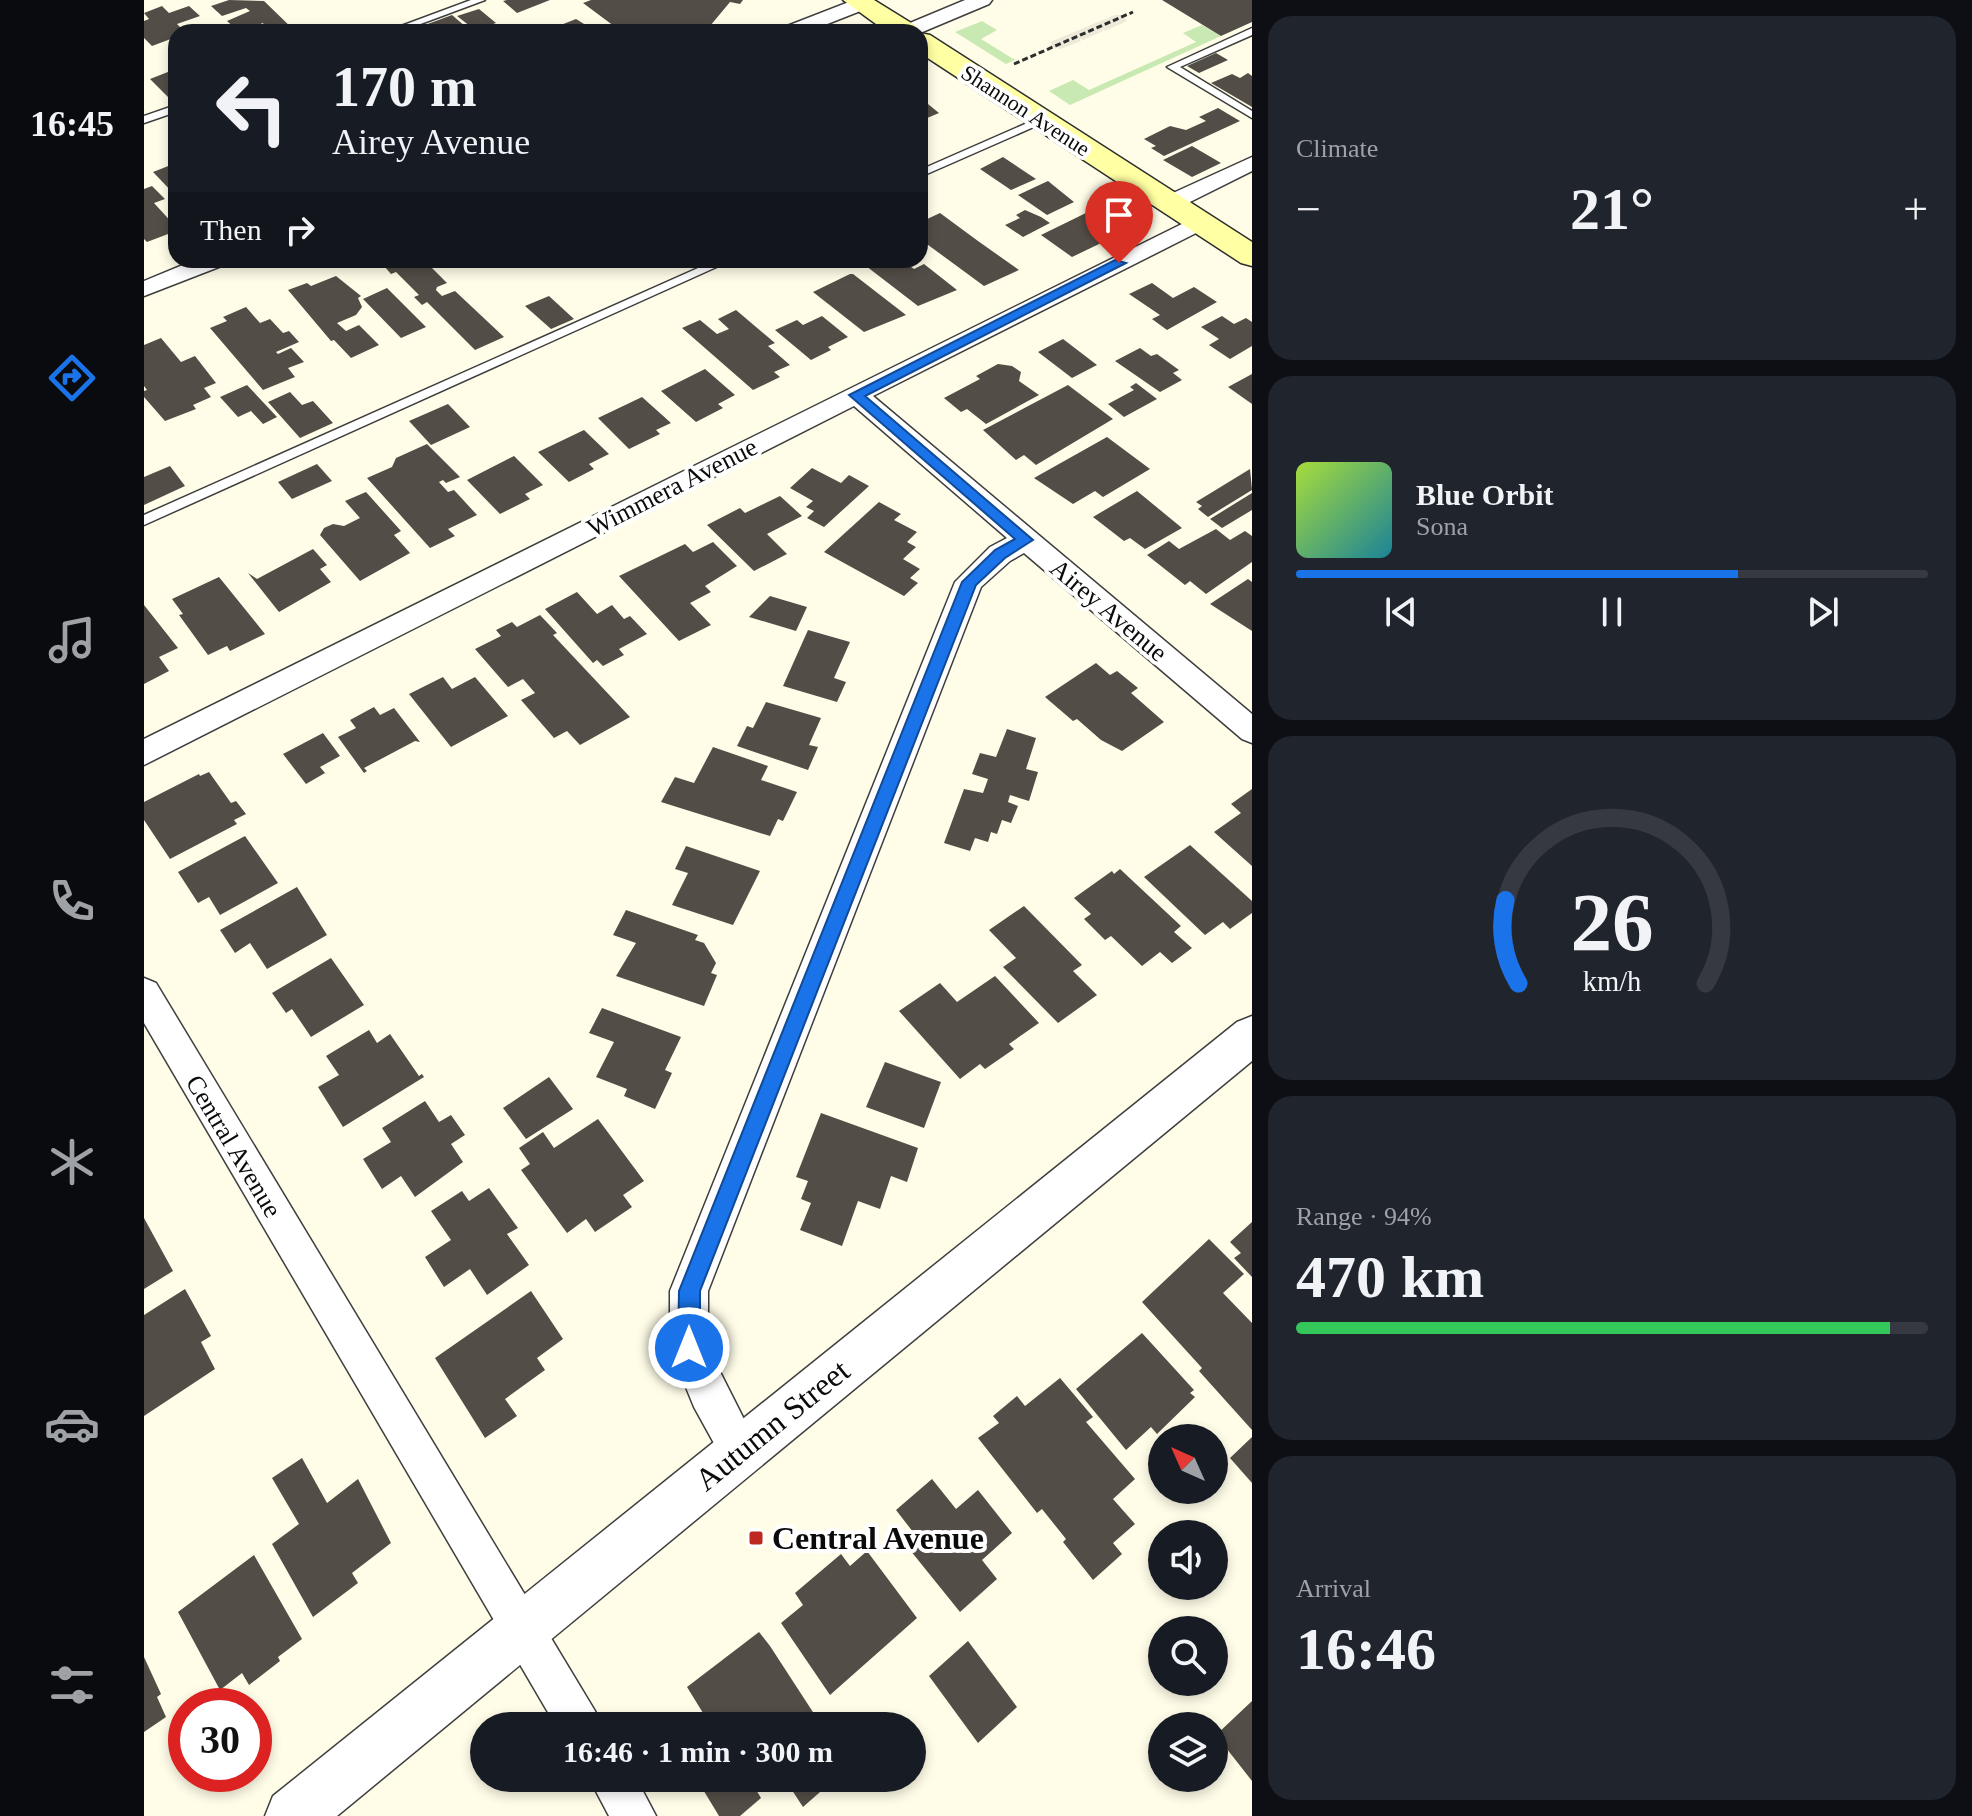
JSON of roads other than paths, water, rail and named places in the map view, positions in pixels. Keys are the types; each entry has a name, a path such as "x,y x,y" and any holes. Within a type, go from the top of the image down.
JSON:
{"main road":[{"path":"859,2 893,24"},
{"name":"Shannon Avenue","path":"928,46 1252,256"}],"street":[{"path":"924,24 982,0"},
{"path":"808,24 859,2"},
{"path":"1170,203 1252,163"},
{"name":"Wimmera Avenue","path":"144,753 1200,222"},
{"path":"144,289 196,268"},
{"name":"Airey Avenue","path":"856,395 1252,731"},
{"path":"740,1451 708,1393 689,1348 689,1291 969,582 1000,554 1025,540"},
{"name":"Central Avenue","path":"144,993 571,1712"},
{"name":"Autumn Street","path":"293,1816 1252,1035"},
{"path":"619,1792 634,1816"}],"lane":[{"path":"412,24 480,0"},
{"path":"1252,31 1172,67 1252,115"},
{"path":"144,120 168,111"},
{"path":"928,170 1041,120"},
{"path":"144,520 708,268"}],"place":[{"name":"Central Avenue","path":"756,1538"}]}
